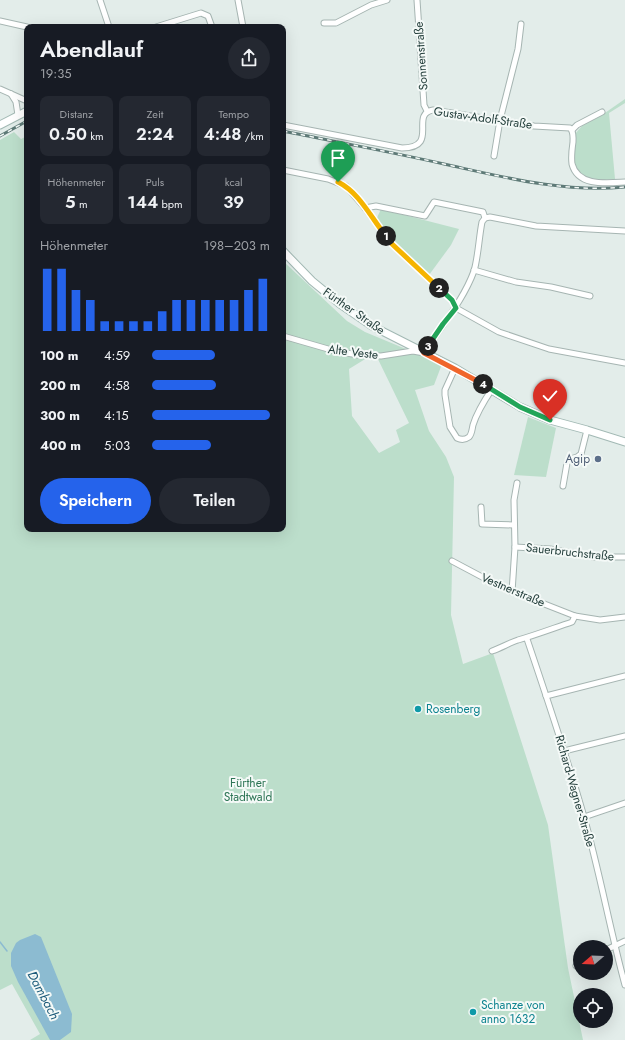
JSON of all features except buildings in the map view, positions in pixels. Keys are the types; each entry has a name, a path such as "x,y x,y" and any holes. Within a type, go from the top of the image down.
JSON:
{"main road":[{"path":"0,126 24,112"},
{"name":"Fürther Straße","path":"286,254 312,280 340,304 372,326 455,368 520,407 544,418 625,442"}],"street":[{"path":"100,0 108,24"},
{"path":"238,0 242,24"},
{"path":"324,23 336,23 371,5 387,0"},
{"name":"Sonnenstraße","path":"417,0 424,105 427,111"},
{"path":"166,24 201,13 208,16 211,24"},
{"path":"0,21 24,26"},
{"path":"494,156 500,120 518,49 521,24"},
{"path":"0,89 24,100"},
{"path":"10,93 16,100 18,115"},
{"path":"17,105 20,101 24,101"},
{"name":"Gustav-Adolf-Straße","path":"286,126 402,148 412,148 418,145 422,139 423,117 427,111 433,110 534,126 571,129"},
{"path":"602,112 571,129 573,135 572,162 574,171 587,181 611,183 625,182"},
{"path":"286,171 328,179 346,186 365,208 392,244 452,300 456,308 499,332 542,347 625,363"},
{"path":"365,208 376,206 425,216 434,202 482,212 485,218"},
{"path":"424,353 443,324 456,308 465,291 474,270 482,222 485,218 490,217 536,226 625,231"},
{"path":"474,270 516,282 551,287 590,296"},
{"name":"Alte Veste","path":"286,337 329,350 358,355 381,356 413,351 424,353"},
{"path":"455,368 446,386 445,395 450,427 457,438 463,440 469,437 482,404 492,389"},
{"path":"563,486 567,463 570,459 582,454 587,430"},
{"path":"512,592 515,547 514,500 517,483"},
{"path":"481,506 482,524 514,525"},
{"name":"Sauerbruchstraße","path":"515,547 550,549 594,557 625,558"},
{"name":"Vestnerstraße","path":"452,561 512,592 575,616 600,620 625,617"},
{"path":"492,651 518,640 527,639 534,634 572,622 575,616"},
{"name":"Richard-Wagner-Straße","path":"527,639 584,817 614,946 625,985"},
{"path":"546,696 625,676"},
{"path":"564,751 625,736"},
{"path":"584,817 625,803"},
{"path":"614,946 625,941"}],"green space":[{"path":"625,99 625,103 609,113 615,179 605,180 588,178 577,170 574,162 575,134 582,126 602,115"},
{"name":"Fürther Stadtwald","path":"14,132 21,139 24,138 24,532 286,532 286,264 347,321 365,332 442,364 434,385 415,390 429,431 446,457 454,477 451,615 463,664 493,653 548,825 568,968 573,992 573,1028 580,1028 583,1040 30,1040 40,1034 12,984 0,990 0,140","holes":["375,353 409,423 396,430 400,442 379,453 352,416 349,369"]},
{"path":"381,209 459,229 451,245 429,275 407,256 376,220"},
{"path":"528,417 556,428 546,477 514,475"}],"water":[{"path":"35,934 41,937 72,1014 71,1032 60,1040 50,1040 18,982 11,966 11,953 16,943"}],"waterway":[{"name":"Dambach","path":"0,942 7,951"}],"railway":[{"path":"0,136 24,123"},
{"path":"286,132 534,183 579,188 625,187"}],"place":[{"name":"Agip","path":"598,459"},
{"name":"Rosenberg","path":"418,709"},
{"name":"Schanze von anno 1632","path":"473,1012"}],"route":[{"path":"338,182 346,186 354,194 392,244 452,300 456,308 443,324 424,353 484,384 520,407 550,420"}]}
